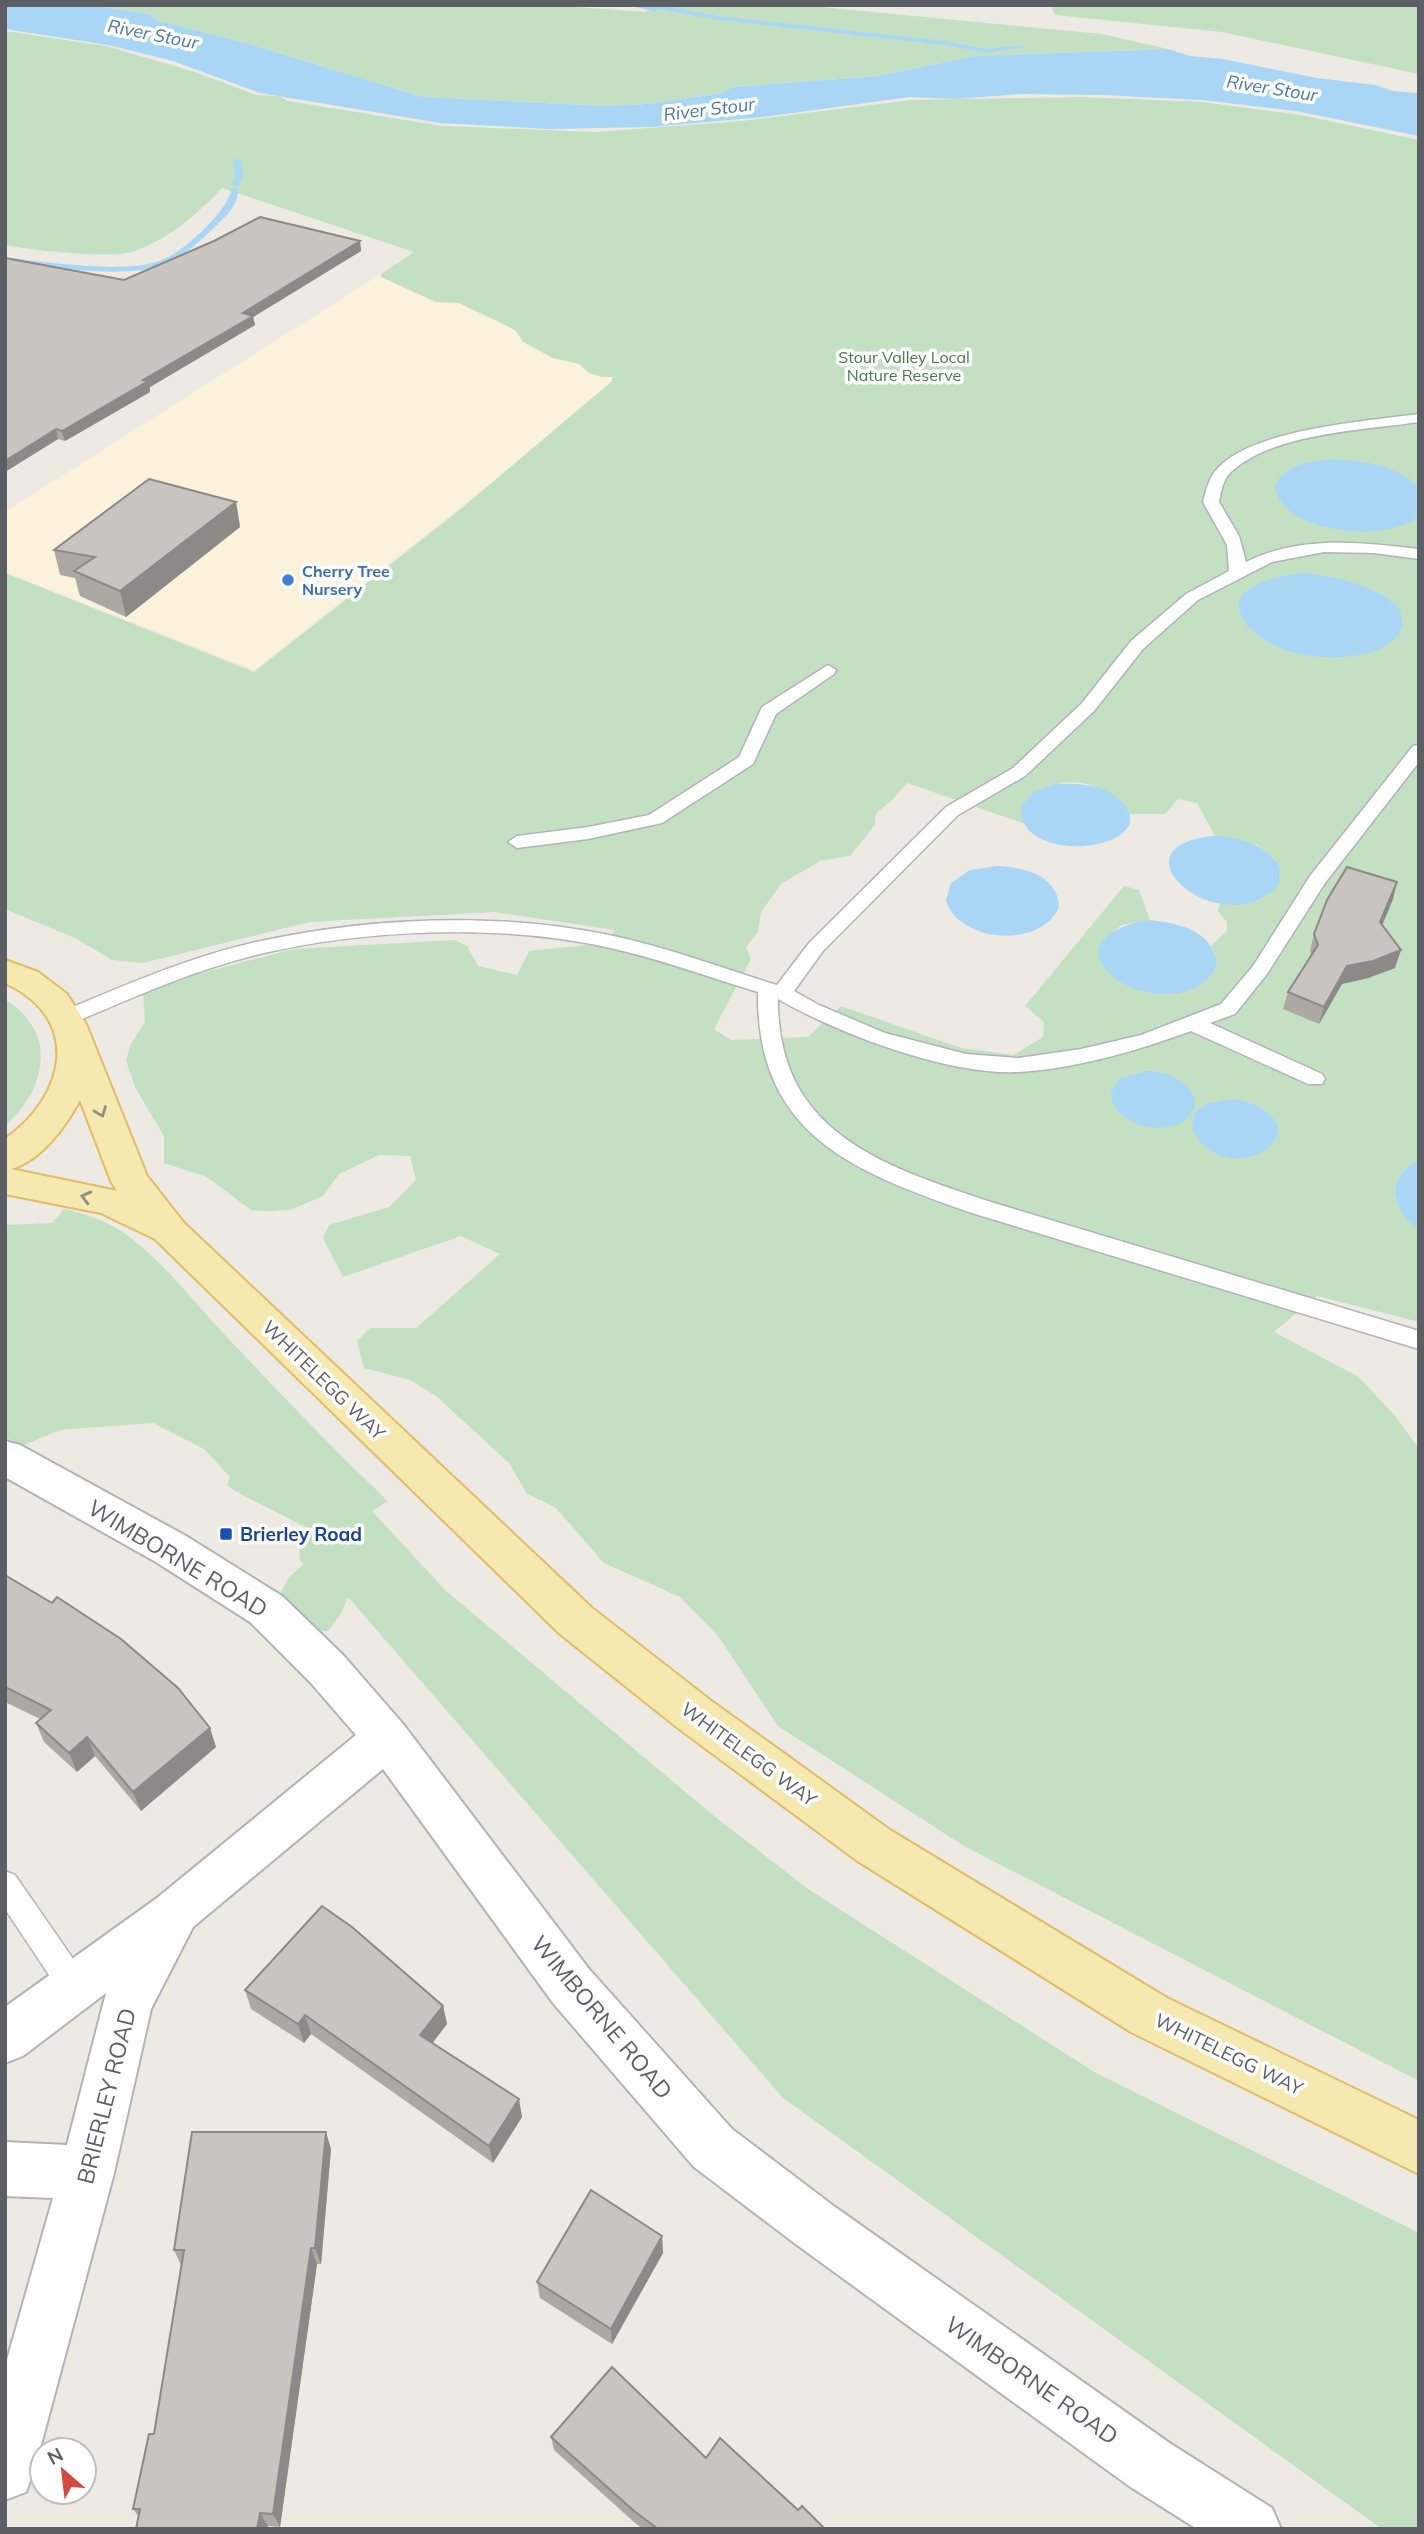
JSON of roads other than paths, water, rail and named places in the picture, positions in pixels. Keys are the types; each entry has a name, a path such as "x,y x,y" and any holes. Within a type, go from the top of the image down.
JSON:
{"main road":[{"path":"5,971 46,992 72,1033 72,1082 53,1115 21,1148 5,1158"},
{"name":"WHITELEGG WAY","path":"72,1033 130,1181 171,1233 576,1621 717,1731 873,1845 1149,2015 1419,2148"},
{"name":"WHITELEGG WAY","path":"5,1181 110,1202 171,1233"}],"street":[{"name":"WIMBORNE ROAD","path":"5,1457 171,1549 266,1609 327,1669 387,1738 571,1986 713,2148 816,2227 1150,2465 1251,2529"},
{"name":"BRIERLEY ROAD","path":"5,2470 87,2173 127,2004 176,1911 387,1738"},
{"path":"5,2038 176,1911"},
{"path":"5,2169 87,2173"}],"lane":[{"path":"1237,574 1240,560 1238,549 1211,502 1214,488 1224,470 1251,451 1290,440 1419,418"},
{"path":"1230,536 1254,547 1292,554"},
{"path":"1419,554 1374,548 1324,547 1268,558 1192,597 1136,645 1088,707 1019,772 952,811 816,947 775,991 767,1023 771,1055 789,1094 817,1126 858,1159 920,1187 1049,1229 1419,1340"},
{"path":"517,842 588,833 655,819 747,760 768,711 828,670"},
{"path":"72,1033 165,976 262,947 358,932 511,927 607,942 775,991 878,1038 966,1061 1019,1065 1081,1056 1147,1040 1228,1009 1260,970 1317,880 1419,750"},
{"path":"1191,1023 1315,1079"},
{"path":"5,1884 74,1986"}],"water":[{"name":"River Stour","path":"5,5 89,5 149,14 159,21 249,44 423,97 606,106 647,104 717,94 734,87 878,76 974,56 1168,49 1190,56 1223,59 1317,78 1418,93 1419,136 1296,111 1202,100 1103,95 1022,94 955,99 910,97 763,117 651,127 549,129 440,123 260,93 173,61 108,45 5,29"},
{"path":"1335,459 1391,469 1411,480 1419,488 1419,516 1404,525 1385,530 1338,530 1295,515 1281,502 1275,486 1286,472 1309,462"},
{"path":"1305,573 1351,582 1386,597 1397,607 1403,619 1399,634 1389,644 1376,650 1338,657 1321,657 1287,650 1259,636 1248,626 1240,613 1239,602 1245,593 1267,581"},
{"path":"1055,784 1090,786 1114,795 1121,801 1130,818 1125,831 1109,841 1088,846 1064,845 1042,839 1026,827 1021,807 1032,793"},
{"path":"1215,836 1234,838 1268,853 1280,868 1279,885 1255,901 1229,905 1204,899 1184,887 1171,872 1170,856 1184,843"},
{"path":"997,866 1028,871 1046,880 1053,887 1059,907 1050,921 1036,930 1001,936 967,926 954,915 946,901 951,883 970,870"},
{"path":"1150,920 1183,927 1202,936 1214,953 1217,964 1210,977 1185,992 1169,994 1138,990 1112,976 1102,965 1100,945 1115,931"},
{"path":"1147,1071 1175,1078 1191,1091 1195,1098 1192,1112 1183,1122 1170,1127 1154,1128 1125,1117 1115,1106 1111,1092 1119,1079"},
{"path":"1238,1099 1266,1111 1277,1125 1276,1139 1264,1150 1247,1157 1227,1157 1208,1149 1192,1129 1194,1113 1207,1103"},
{"path":"1419,1161 1419,1230 1402,1213 1395,1194 1400,1175"}],"waterway":[{"path":"630,5 656,10"},
{"path":"649,5 718,18 945,43 987,51 1021,47"},
{"path":"236,185 240,174 237,161"},
{"path":"5,259 104,268 155,265 179,253 200,237 227,210 235,191"}],"place":[{"name":"Cherry Tree Nursery","path":"288,580"},
{"name":"Brierley Road","path":"226,1534"}],"park label":[{"name":"Stour Valley Local Nature Reserve","path":"904,366"}]}
